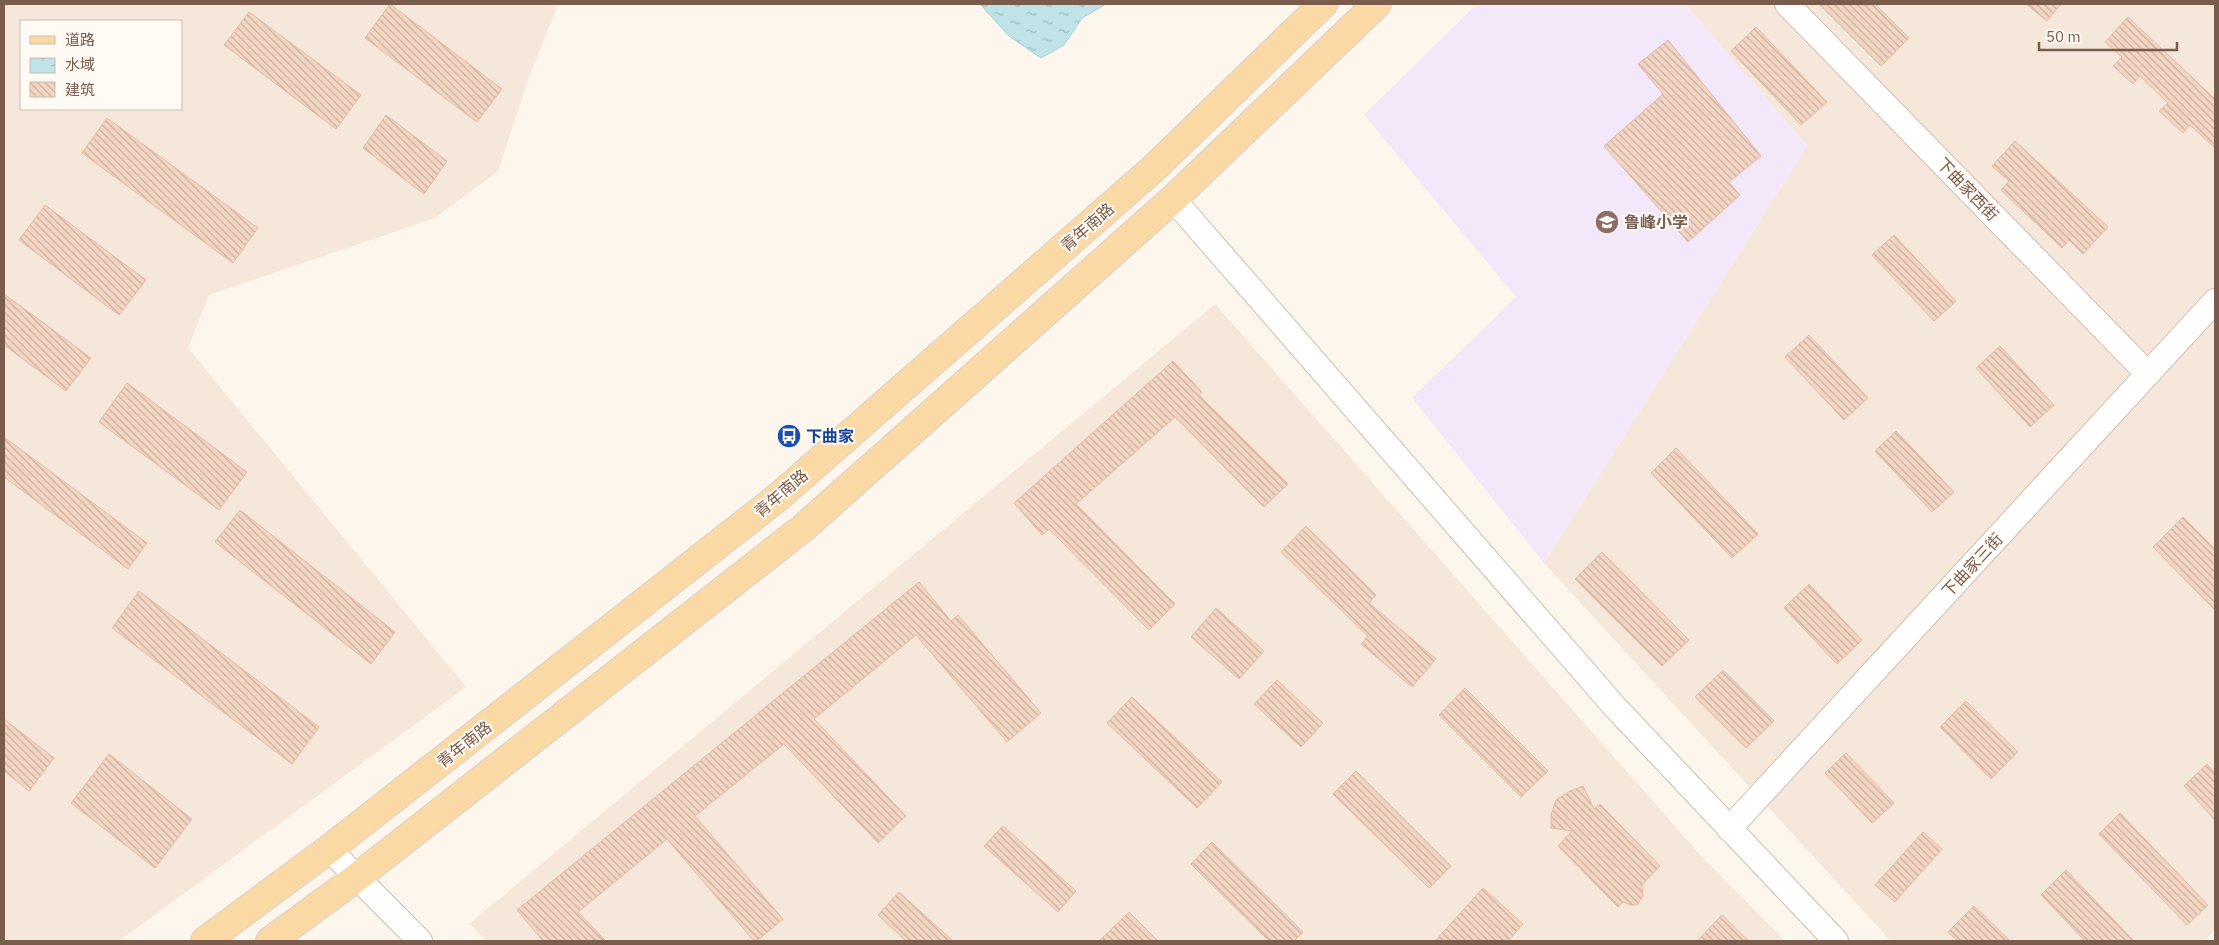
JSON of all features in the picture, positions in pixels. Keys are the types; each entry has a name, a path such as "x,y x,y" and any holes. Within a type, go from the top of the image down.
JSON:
{"main road":[{"name":"青年南路","path":"205,941 329,849 777,498 1153,169 1323,4"},
{"path":"270,941 356,878 803,528 1173,199 1377,4"}],"street":[{"name":"下曲家西街","path":"1787,4 2148,374"},
{"path":"1173,199 1614,706 1836,941"},
{"name":"下曲家三街","path":"1729,829 2215,301"},
{"path":"329,849 420,941"}],"shaded area":[{"path":"4,4 558,4 529,77 498,171 435,218 209,295 188,348 466,687 119,941 4,941"},
{"name":"鲁峰小学","path":"1477,4 1685,4 1807,146 1544,563 1412,398 1516,297 1364,115"},
{"path":"1685,4 2215,4 2215,930 2204,941 1891,941 1544,563 1807,146"},
{"path":"1215,304 1702,857 1785,941 487,941 469,924"}],"water":[{"path":"980,4 1106,4 1082,18 1064,45 1041,58 1009,36"}],"building":[{"path":"390,4 502,89 477,122 365,38"},
{"path":"1819,4 1875,4 1909,38 1881,66"},
{"path":"2026,4 2061,4 2047,21"},
{"path":"249,12 361,95 336,129 224,45"},
{"path":"2128,17 2215,99 2215,148 2190,125 2183,133 2159,111 2168,103 2140,76 2133,84 2113,66 2122,57 2105,42"},
{"path":"1756,27 1827,102 1801,125 1731,51"},
{"path":"1668,40 1761,156 1729,182 1740,195 1688,242 1604,146 1663,94 1638,64"},
{"path":"386,115 447,161 424,194 363,148"},
{"path":"107,118 258,228 233,263 82,153"},
{"path":"2015,141 2108,227 2083,254 2069,240 2062,248 2001,190 2009,181 1992,166"},
{"path":"45,205 146,280 119,315 19,240"},
{"path":"1894,235 1956,301 1934,321 1872,255"},
{"path":"4,294 91,358 66,391 4,345"},
{"path":"1809,335 1868,398 1844,420 1785,357"},
{"path":"2000,346 2054,405 2030,427 1976,368"},
{"path":"1173,361 1202,392 1199,395 1288,484 1264,507 1175,417 1076,504 1175,604 1149,630 1049,529 1042,535 1014,503"},
{"path":"127,383 247,472 219,510 99,422"},
{"path":"1896,431 1954,492 1932,512 1875,451"},
{"path":"4,437 147,543 128,569 4,477"},
{"path":"1676,448 1758,534 1732,558 1651,473"},
{"path":"240,510 395,632 371,664 215,542"},
{"path":"2183,517 2215,549 2215,610 2153,547"},
{"path":"1306,526 1376,595 1369,603 1436,659 1412,687 1361,644 1368,636 1281,552"},
{"path":"1602,552 1689,640 1662,666 1575,579"},
{"path":"919,582 951,621 958,615 1041,713 1007,742 916,635 814,719 906,816 878,843 784,744 695,816 783,919 757,941 754,941 667,839 578,912 606,941 543,941 517,910"},
{"path":"1809,584 1862,640 1837,664 1784,608"},
{"path":"139,591 319,727 292,764 112,628"},
{"path":"1216,608 1264,651 1239,679 1191,637"},
{"path":"1723,670 1774,721 1746,748 1695,697"},
{"path":"1277,680 1323,723 1301,747 1254,704"},
{"path":"1465,688 1548,771 1521,797 1439,715"},
{"path":"1132,697 1222,782 1197,808 1107,723"},
{"path":"1966,701 2018,752 1991,779 1940,727"},
{"path":"4,719 54,758 29,791 4,771"},
{"path":"1846,753 1894,803 1872,823 1825,773"},
{"path":"109,754 192,819 155,868 71,803"},
{"path":"2207,764 2215,773 2215,820 2184,786"},
{"path":"1356,771 1451,866 1429,888 1333,794"},
{"path":"1583,786 1594,809 1600,804 1660,866 1642,885 1643,896 1637,905 1623,902 1618,907 1558,846 1572,831 1551,828 1551,815 1556,800 1570,791"},
{"path":"2120,813 2208,905 2187,925 2099,834"},
{"path":"1003,826 1076,891 1058,912 984,846"},
{"path":"1923,832 1942,849 1895,902 1875,885"},
{"path":"1212,842 1303,932 1294,941 1269,941 1191,864"},
{"path":"2066,870 2134,941 2085,941 2041,895"},
{"path":"1483,888 1523,924 1508,941 1435,941"},
{"path":"899,892 953,941 906,941 878,915"},
{"path":"1974,906 2010,941 1958,941 1948,932"},
{"path":"1129,912 1158,941 1099,941"},
{"path":"1722,915 1749,941 1697,941"}],"place":[{"name":"鲁峰小学","path":"1607,222"},
{"name":"下曲家","path":"789,436"}]}
